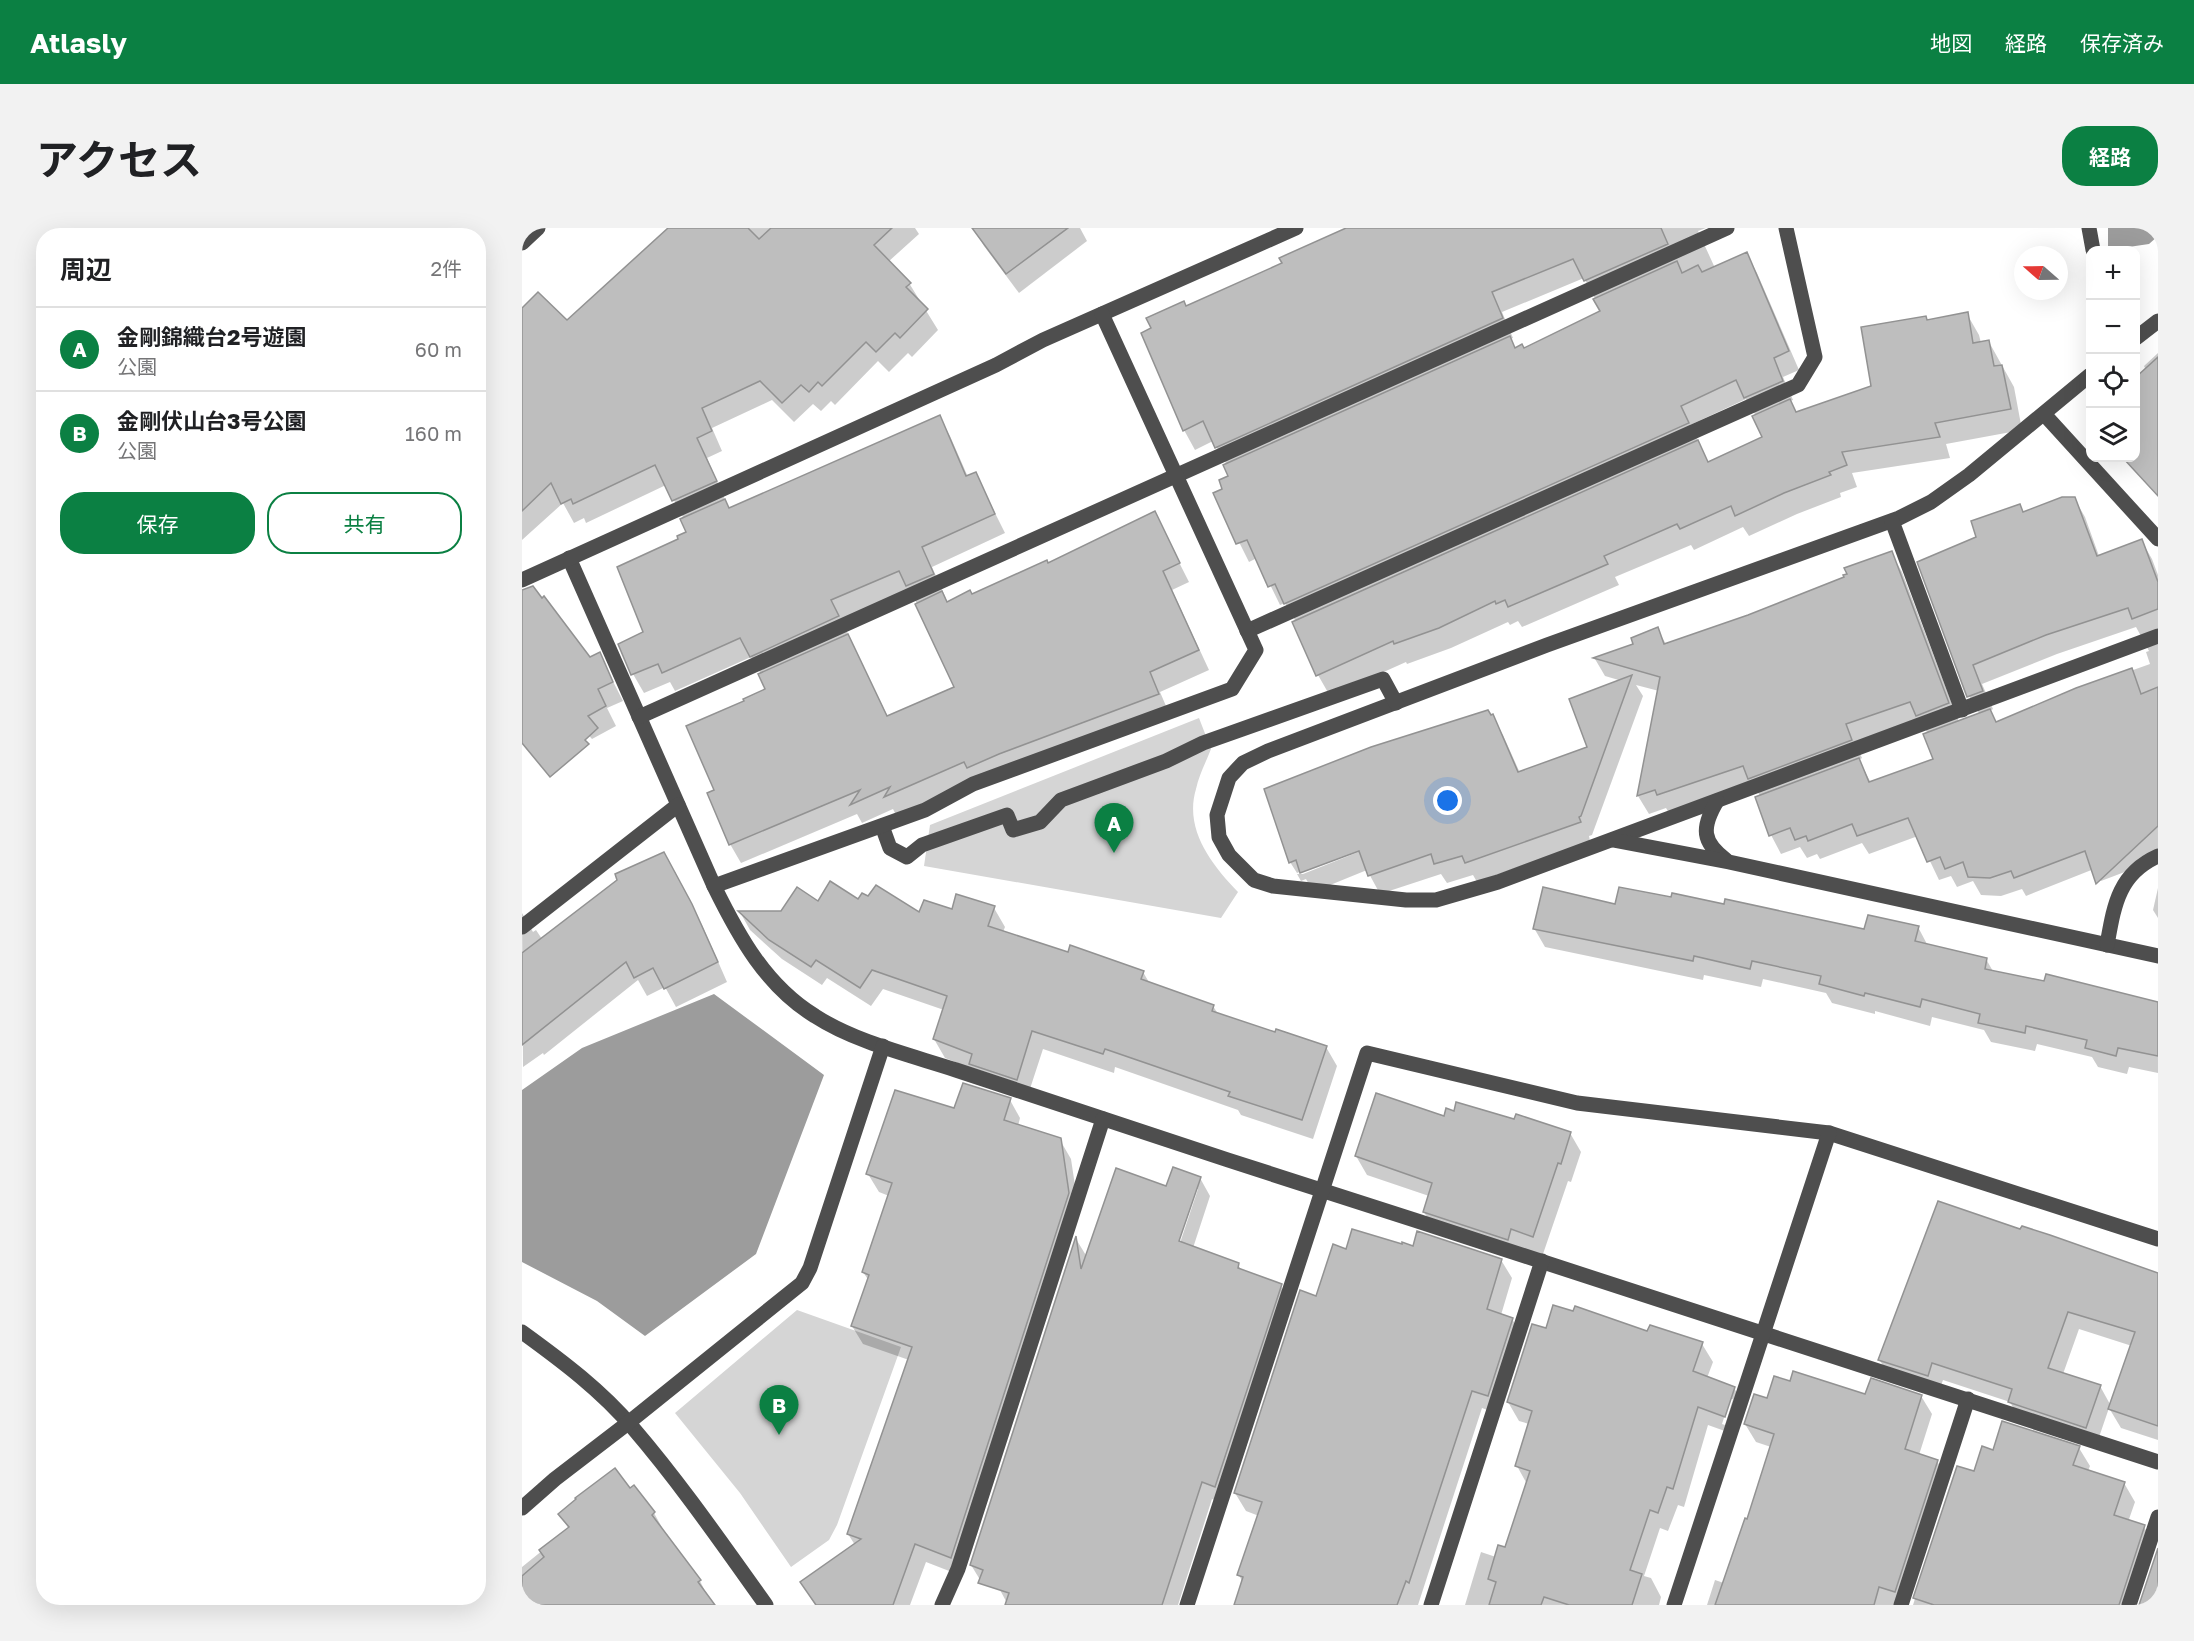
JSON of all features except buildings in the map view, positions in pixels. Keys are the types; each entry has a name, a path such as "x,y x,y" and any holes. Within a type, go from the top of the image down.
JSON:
{"street":[{"path":"522,243 538,228"},
{"path":"522,580 986,369 1043,340 1296,228"},
{"path":"639,717 1727,228"},
{"path":"1247,631 1798,385 1815,357 1786,228"},
{"path":"2089,228 2091,246"},
{"path":"714,886 925,810 973,784 1232,689 1256,650 1102,314"},
{"path":"2140,335 2158,321"},
{"path":"2086,379 1969,475 1931,502 1892,521 1547,645 1268,751 1243,763 1229,778 1216,815 1220,837 1229,855 1254,880 1273,886 1406,900 1436,900 1498,882 1613,840 2158,636"},
{"path":"2044,414 2158,539"},
{"path":"1892,521 1962,710"},
{"path":"569,558 735,929 758,965 786,996 816,1017 883,1046 1103,1119 2158,1462"},
{"path":"882,826 890,848 906,857 922,845 1008,815 1013,830 1040,822 1061,800 1166,760 1203,743 1383,680 1396,703"},
{"path":"1717,801 1706,823 1706,837 1712,849 1729,862"},
{"path":"522,927 678,804"},
{"path":"1613,840 1729,862 2158,956"},
{"path":"2107,945 2119,891 2132,874 2149,860 2158,856"},
{"path":"522,1508 555,1479 802,1283 810,1268 883,1046"},
{"path":"1187,1605 1367,1053 1577,1102 1829,1134 2158,1239"},
{"path":"942,1605 962,1558 1103,1119"},
{"path":"1674,1605 1829,1134"},
{"path":"1431,1605 1542,1261"},
{"path":"522,1332 580,1376 628,1423 701,1515 766,1605"},
{"path":"1901,1605 1968,1399"},
{"path":"2129,1605 2158,1517"}],"shaded area":[{"path":"2108,228 2158,228 2158,236 2149,244 2108,246"},
{"path":"1199,718 1211,749 1197,784 1193,804 1197,832 1202,845 1218,870 1238,892 1221,918 924,866 930,825"},
{"path":"714,994 824,1075 756,1254 645,1336 597,1301 522,1262 522,1090 582,1048"},
{"path":"797,1310 901,1347 837,1525 829,1540 791,1567 740,1493 675,1413"}],"place":[{"name":"金剛錦織台2号遊園","path":"1114,853"},
{"name":"金剛伏山台3号公園","path":"779,1435"}]}
